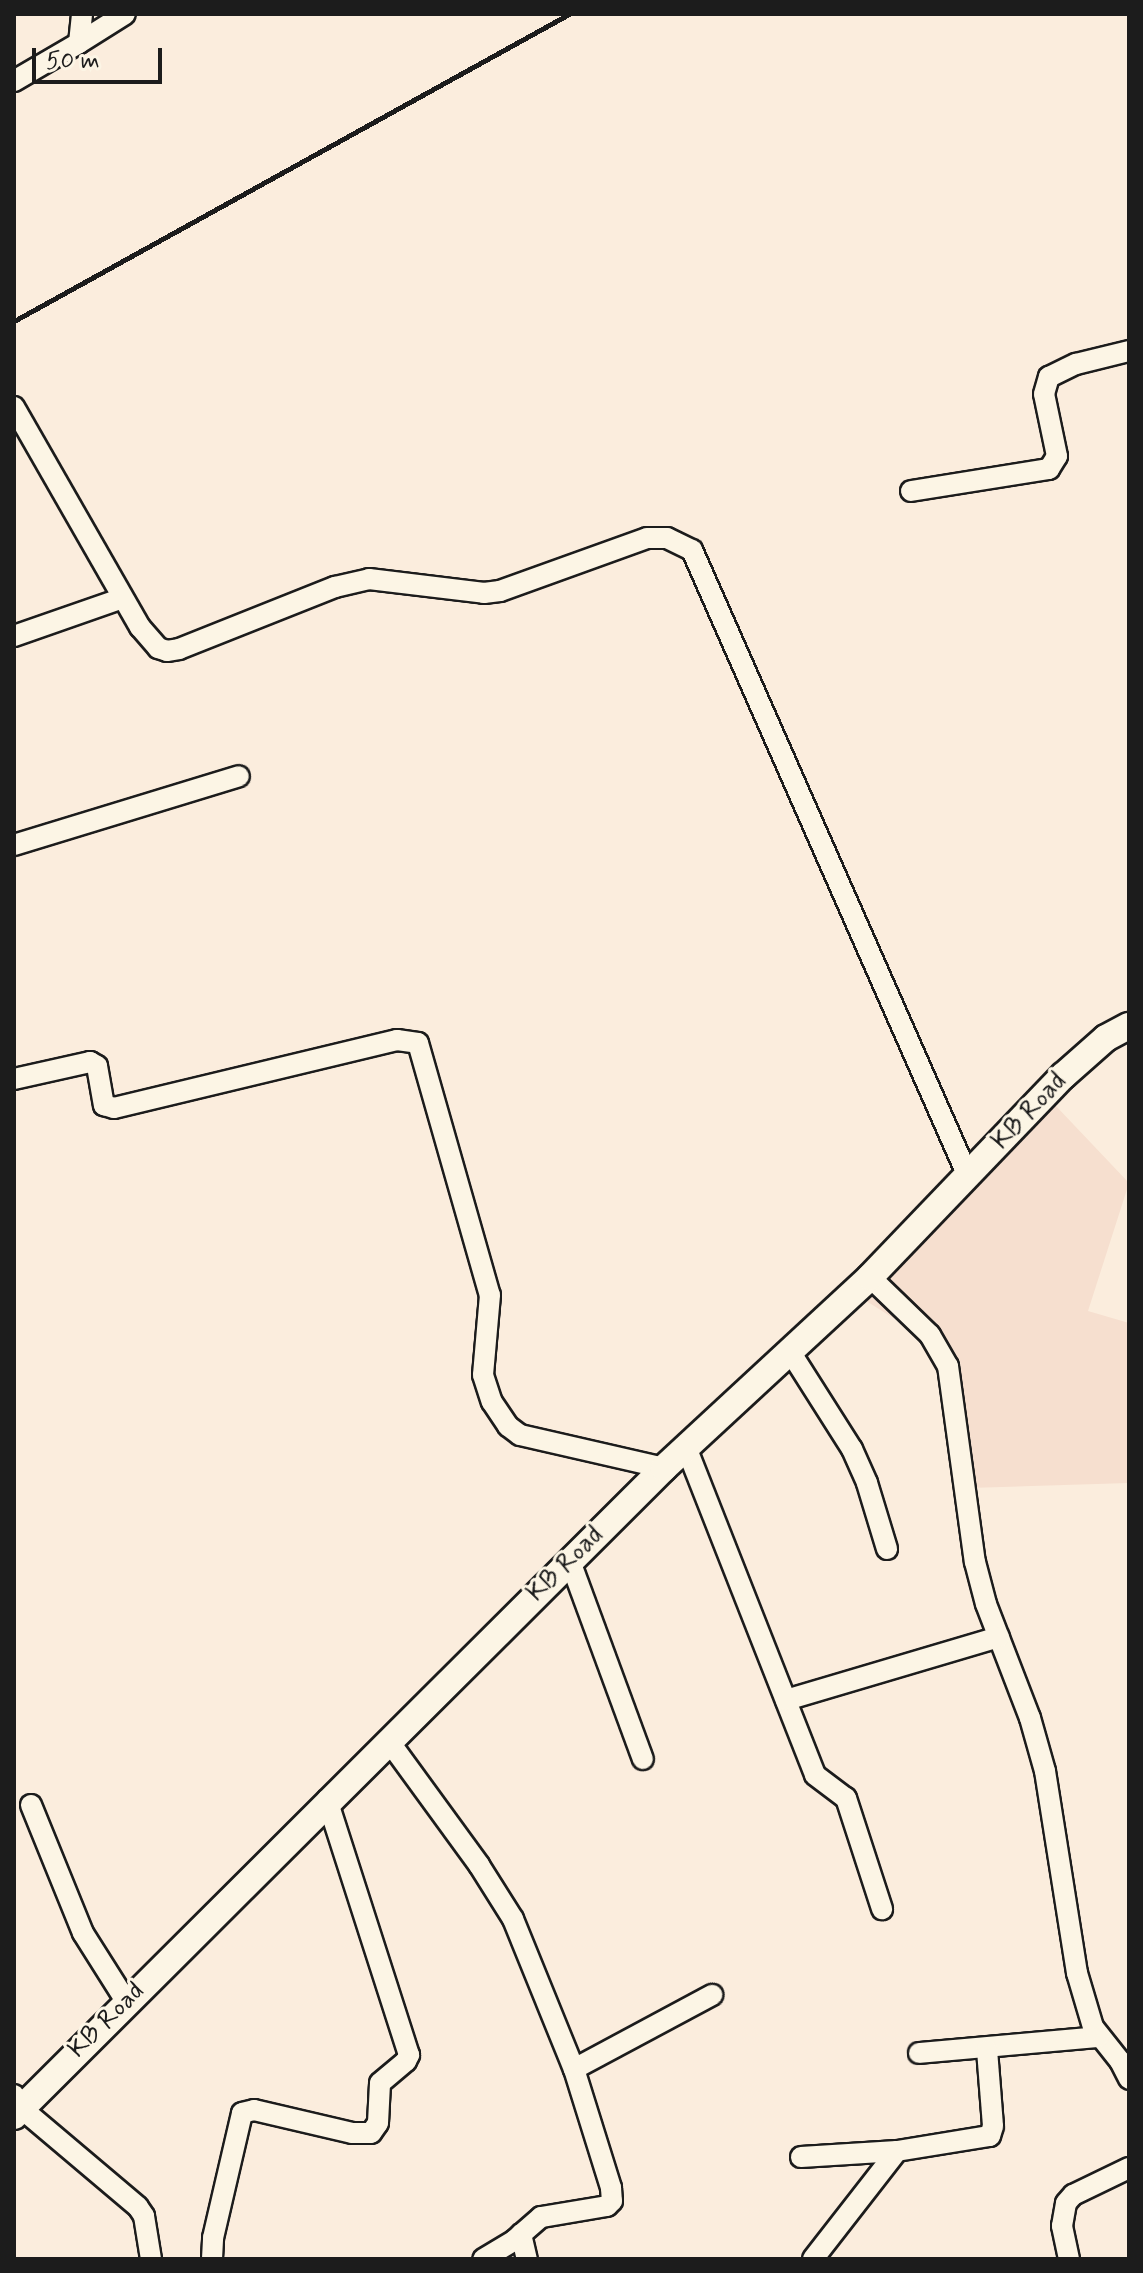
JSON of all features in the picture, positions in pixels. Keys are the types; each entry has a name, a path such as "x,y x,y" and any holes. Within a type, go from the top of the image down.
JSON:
{"main road":[{"name":"KB Road","path":"16,2106 664,1468 870,1277 1073,1067 1106,1038 1129,1026"}],"street":[{"path":"79,43 82,14"},
{"path":"14,81 125,14"},
{"path":"911,491 1049,469 1057,456 1044,394 1049,377 1076,364 1129,351"},
{"path":"14,407 123,598 149,639 167,651 352,583 385,580 466,594 484,593 500,591 647,538 681,542 699,561 968,1176"},
{"path":"14,636 123,598"},
{"path":"14,845 239,776"},
{"path":"14,1079 90,1062 97,1066 104,1105 114,1108 397,1040 418,1043 490,1295 483,1375 492,1402 508,1426 537,1442 664,1468"},
{"path":"870,1277 930,1335 948,1366 975,1562 999,1637 1026,1706 1045,1771 1071,1946 1089,2017 1098,2037 1120,2061 1129,2079"},
{"path":"791,1353 852,1449 867,1483 887,1549"},
{"path":"686,1447 818,1780 836,1788 846,1798 882,1909"},
{"path":"570,1561 643,1759"},
{"path":"786,1700 999,1637"},
{"path":"388,1740 504,1902 574,2069 612,2201 599,2208 541,2217 483,2259"},
{"path":"212,2259 213,2238 242,2113 254,2110 352,2133 371,2133 378,2123 380,2083 409,2055 327,1800"},
{"path":"31,1805 83,1933 126,2001"},
{"path":"574,2069 712,1995"},
{"path":"919,2053 987,2050 1098,2037"},
{"path":"801,2157 897,2151 983,2139 993,2133 987,2050"},
{"path":"16,2106 138,2207 144,2216 151,2259"},
{"path":"813,2259 897,2151"},
{"path":"1069,2259 1062,2226 1066,2203 1073,2195 1129,2168"},
{"path":"521,2234 527,2259"}],"shaded area":[{"path":"1055,1105 1129,1183 1088,1311 1129,1323 1129,1483 969,1488 960,1360 863,1299"}],"railway":[{"path":"14,321 569,14"}]}
